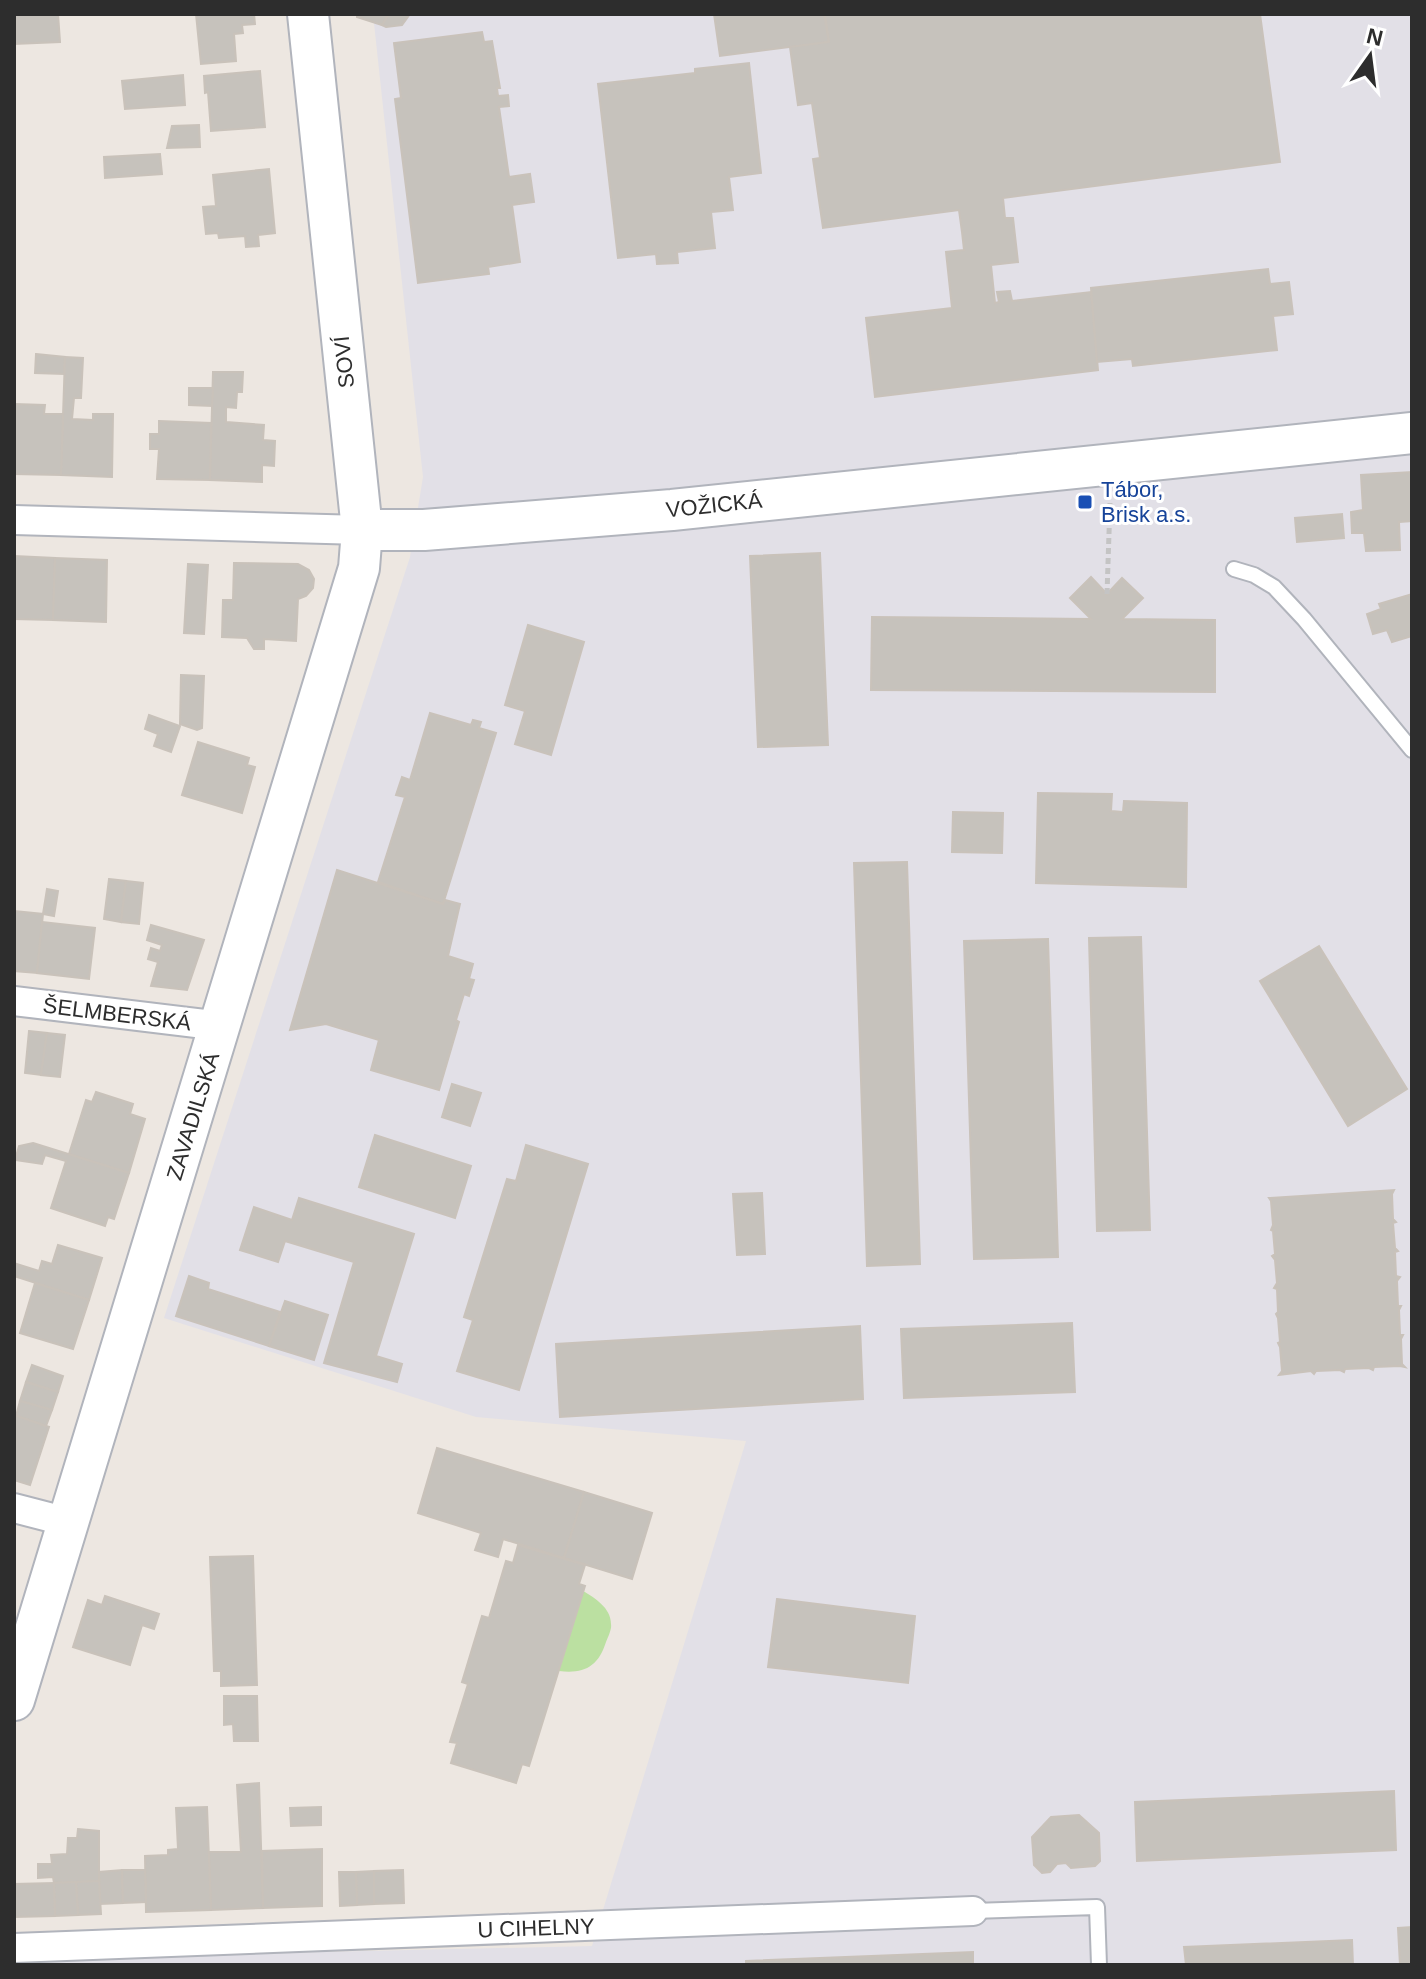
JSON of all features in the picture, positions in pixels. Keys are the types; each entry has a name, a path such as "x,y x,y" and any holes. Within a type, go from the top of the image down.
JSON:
{"main road":[{"name":"SOVÍ","path":"308,14 362,530"},
{"name":"VOŽICKÁ","path":"362,530 438,529 672,510 1412,433"},
{"name":"ZAVADILSKÁ","path":"14,1700 356,585 362,530"}],"street":[{"name":"VOŽICKÁ","path":"14,520 362,530"},
{"name":"ŠELMBERSKÁ","path":"14,1001 221,1026"},
{"path":"14,1508 68,1522"},
{"name":"U CIHELNY","path":"14,1948 973,1911"}],"lane":[{"path":"1234,569 1254,575 1274,587 1412,750"},
{"name":"U CIHELNY","path":"973,1911 1097,1907 1099,1965"}],"path":[{"path":"1098,501 1110,500 1107,594"}],"shaded area":[{"path":"373,14 1412,14 1412,1965 14,1965 14,1959 592,1946 746,1441 476,1417 164,1318 410,557 423,477"}],"green space":[{"path":"583,1591 605,1608 610,1618 610,1631 599,1658 589,1667 559,1671"}],"building":[{"path":"14,14 58,14 60,42 14,44"},
{"path":"196,14 254,14 255,24 242,25 243,33 234,34 236,61 201,64"},
{"path":"357,14 389,14 382,25 357,17"},
{"path":"389,14 410,14 402,25 386,27 382,25"},
{"path":"714,14 824,14 829,42 720,56"},
{"path":"825,14 1260,14 1280,162 1003,198 1005,218 1013,218 1018,262 991,265 995,303 999,302 997,292 1010,291 1012,301 1091,292 1098,370 875,397 866,318 952,308 946,252 964,250 962,232 959,210 823,228 813,159 820,158 812,103 798,105 790,47 829,42"},
{"path":"482,32 484,42 492,41 500,88 497,88 498,96 508,95 509,106 499,107 509,177 530,174 534,202 512,205 520,262 488,267 489,274 418,283 395,99 401,98 394,43"},
{"path":"749,63 761,173 729,177 733,210 711,212 715,248 677,252 678,263 657,264 656,254 618,258 598,84 695,73 695,69"},
{"path":"260,71 265,127 211,131 204,76"},
{"path":"183,75 185,105 125,109 122,81"},
{"path":"199,125 200,147 167,148 172,126"},
{"path":"160,154 162,174 105,178 104,157"},
{"path":"269,169 275,233 258,235 259,246 246,247 245,236 219,238 218,233 206,234 203,207 216,206 213,175"},
{"path":"1268,269 1270,284 1289,282 1293,314 1273,316 1277,350 1133,366 1132,359 1097,362 1091,288"},
{"path":"36,354 65,357 64,374 35,373"},
{"path":"65,357 83,358 81,398 74,398 72,419 93,420 93,414 113,414 112,477 61,475"},
{"path":"213,372 243,372 242,392 237,392 236,408 226,407 226,422 264,425 263,440 275,441 274,466 262,465 262,482 210,480"},
{"path":"189,388 213,388 212,406 189,405"},
{"path":"14,404 45,405 44,414 63,414 61,475 14,474"},
{"path":"159,421 211,423 210,480 157,479 159,449 150,449 150,434 159,434"},
{"path":"1412,472 1412,521 1399,522 1400,550 1366,551 1364,533 1352,533 1351,512 1363,510 1361,475"},
{"path":"1342,514 1344,538 1297,542 1295,518"},
{"path":"820,553 828,745 758,747 750,556"},
{"path":"14,556 55,558 53,620 14,619"},
{"path":"55,558 107,560 106,622 53,620"},
{"path":"234,563 298,564 309,570 314,579 313,588 298,599 296,641 264,639 264,649 254,649 247,638 222,637 223,600 233,600"},
{"path":"188,564 208,565 204,634 184,633"},
{"path":"1091,577 1107,594 1122,578 1143,598 1122,619 1215,620 1215,692 871,690 872,617 1091,619 1070,598"},
{"path":"1412,594 1412,636 1392,642 1387,630 1373,634 1367,614 1381,609 1379,604"},
{"path":"528,625 584,642 551,755 515,744 525,711 505,705"},
{"path":"181,675 204,676 202,728 197,730 180,724"},
{"path":"430,713 471,725 473,720 481,722 479,728 496,733 443,904 378,882 405,797 396,795 402,777 410,780"},
{"path":"149,715 180,726 171,752 154,746 158,734 145,729"},
{"path":"198,742 249,758 247,765 255,767 242,813 182,795"},
{"path":"1038,793 1112,794 1111,811 1123,812 1124,801 1187,803 1186,887 1036,883"},
{"path":"953,812 1003,813 1002,853 952,852"},
{"path":"907,862 920,1264 867,1266 854,863"},
{"path":"337,870 443,904 445,900 460,904 448,956 473,964 469,979 474,980 469,996 464,994 439,1090 371,1070 379,1040 326,1024 290,1030"},
{"path":"109,879 126,881 121,922 104,919"},
{"path":"126,881 143,883 139,924 121,922"},
{"path":"47,889 58,891 54,916 43,914"},
{"path":"14,911 43,914 37,973 14,971"},
{"path":"42,922 95,928 89,979 37,973"},
{"path":"151,925 204,940 187,990 151,986 158,962 148,959 151,948 160,951 162,945 147,940"},
{"path":"1141,937 1150,1230 1097,1231 1089,938"},
{"path":"1048,939 1058,1257 974,1259 964,941"},
{"path":"1319,946 1407,1089 1348,1126 1260,981"},
{"path":"29,1031 47,1033 41,1075 25,1073"},
{"path":"47,1033 65,1035 60,1077 41,1075"},
{"path":"452,1084 481,1093 470,1126 442,1117"},
{"path":"96,1092 133,1104 130,1114 145,1119 129,1173 69,1154 86,1100 92,1102"},
{"path":"375,1135 471,1166 455,1218 359,1187"},
{"path":"33,1143 129,1173 114,1219 108,1217 105,1226 51,1208 66,1161 45,1155 42,1164 15,1160 19,1146"},
{"path":"526,1145 588,1164 519,1390 457,1371 473,1320 464,1317 507,1179 516,1181"},
{"path":"1394,1190 1393,1219 1396,1222 1393,1223 1395,1248 1398,1251 1395,1252 1396,1276 1400,1277 1397,1281 1398,1306 1401,1306 1400,1335 1403,1335 1402,1364 1405,1367 1279,1375 1282,1371 1269,1198"},
{"path":"762,1193 765,1254 737,1255 733,1194"},
{"path":"299,1198 414,1234 376,1356 402,1364 397,1382 324,1363 354,1262 285,1241 278,1262 240,1250 254,1207 292,1220"},
{"path":"58,1245 102,1258 89,1300 14,1276 14,1263 39,1271 42,1261 52,1264"},
{"path":"189,1276 209,1283 208,1289 280,1312 269,1346 176,1316"},
{"path":"35,1283 89,1300 73,1349 20,1333"},
{"path":"285,1301 328,1315 314,1360 269,1346"},
{"path":"1072,1323 1075,1392 904,1398 901,1329"},
{"path":"860,1326 863,1399 560,1417 556,1344"},
{"path":"32,1365 63,1376 58,1392 26,1382"},
{"path":"26,1382 58,1392 52,1410 20,1401"},
{"path":"20,1401 52,1410 46,1426 16,1416"},
{"path":"14,1415 49,1427 30,1485 14,1480"},
{"path":"437,1448 584,1492 564,1558 503,1539 498,1557 475,1550 481,1533 418,1513"},
{"path":"584,1492 652,1513 632,1579 564,1558"},
{"path":"518,1545 585,1565 579,1584 585,1586 529,1766 522,1764 516,1783 451,1763 457,1743 450,1742 468,1684 462,1682 482,1616 489,1618 506,1561 513,1563"},
{"path":"253,1556 257,1685 221,1686 221,1671 214,1671 210,1557"},
{"path":"105,1596 159,1614 154,1629 142,1625 130,1665 73,1647 88,1600 102,1605"},
{"path":"777,1599 915,1616 908,1683 768,1667"},
{"path":"224,1696 257,1696 258,1741 234,1741 233,1724 224,1725"},
{"path":"259,1783 263,1908 211,1910 209,1852 241,1852 237,1785"},
{"path":"1394,1791 1396,1850 1137,1861 1135,1802"},
{"path":"207,1807 211,1910 146,1912 145,1856 168,1855 168,1850 178,1849 176,1808"},
{"path":"321,1807 321,1825 291,1826 290,1808"},
{"path":"1079,1815 1099,1833 1100,1861 1095,1866 1071,1868 1066,1863 1057,1864 1050,1872 1042,1873 1034,1865 1032,1837 1051,1817"},
{"path":"78,1829 99,1831 99,1881 54,1883 53,1877 38,1878 38,1864 52,1864 51,1855 67,1854 68,1838 77,1838"},
{"path":"322,1849 322,1906 263,1908 262,1851"},
{"path":"122,1870 123,1903 100,1904 99,1872"},
{"path":"122,1870 145,1870 146,1902 123,1903"},
{"path":"403,1870 404,1903 374,1904 374,1871"},
{"path":"374,1871 374,1904 357,1905 356,1872"},
{"path":"339,1872 356,1872 357,1905 340,1906"},
{"path":"99,1881 101,1914 78,1915 76,1882"},
{"path":"76,1882 78,1915 55,1916 54,1883"},
{"path":"54,1883 55,1916 14,1917 14,1884"},
{"path":"1412,1927 1412,1965 1400,1965 1398,1928"},
{"path":"1352,1940 1353,1965 1186,1965 1184,1947"},
{"path":"973,1952 973,1965 746,1965 746,1961"}],"place":[{"name":"Tábor, Brisk a.s.","path":"1085,502"}]}
